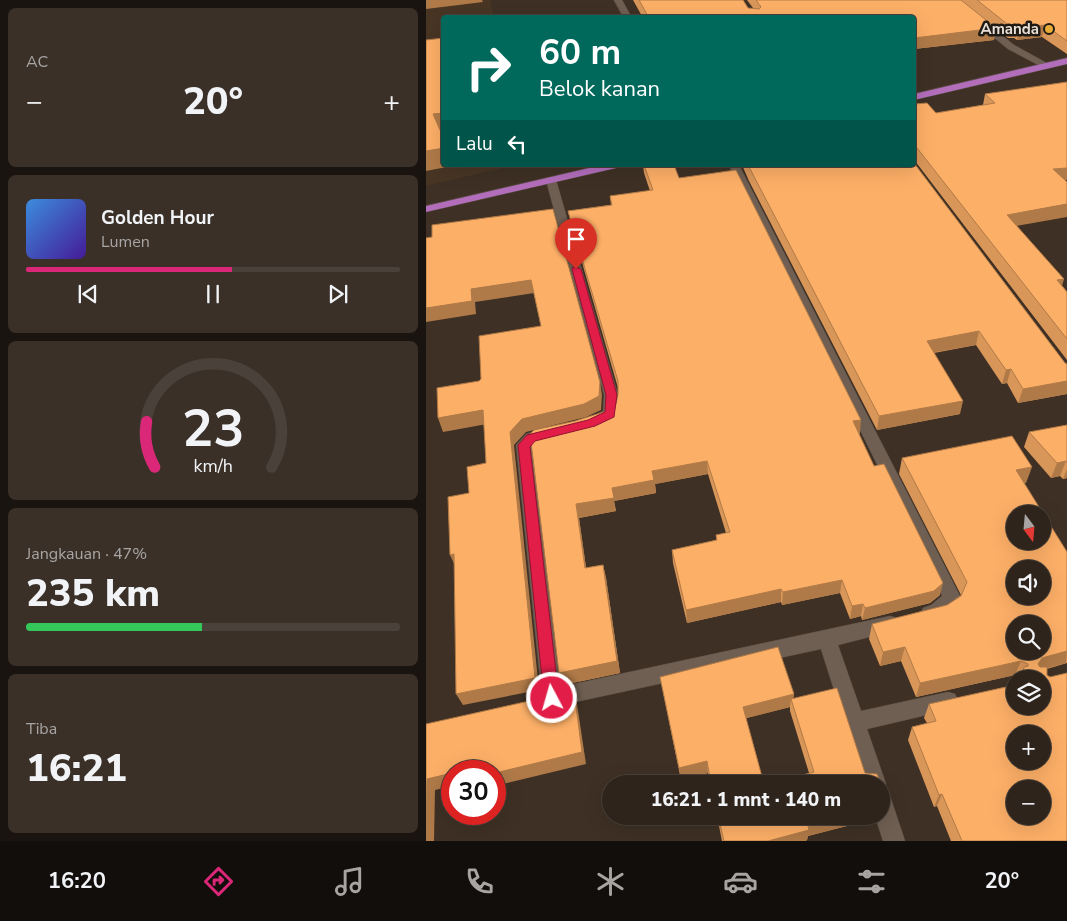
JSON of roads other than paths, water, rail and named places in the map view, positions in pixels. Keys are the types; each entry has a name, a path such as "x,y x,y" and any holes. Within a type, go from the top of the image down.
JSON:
{"highway":[{"path":"916,97 1067,61"},
{"path":"426,209 607,167"}],"street":[{"path":"618,0 626,15"},
{"path":"953,0 1011,46 1047,66"},
{"path":"532,702 826,639 936,612 949,603 951,596 735,167"},
{"path":"551,180 611,395 610,414 574,427 531,438 524,445 552,698"},
{"path":"826,639 872,775"},
{"path":"855,722 968,697"},
{"path":"889,825 894,841"}],"place":[{"name":"Amanda","path":"1049,29"}]}
